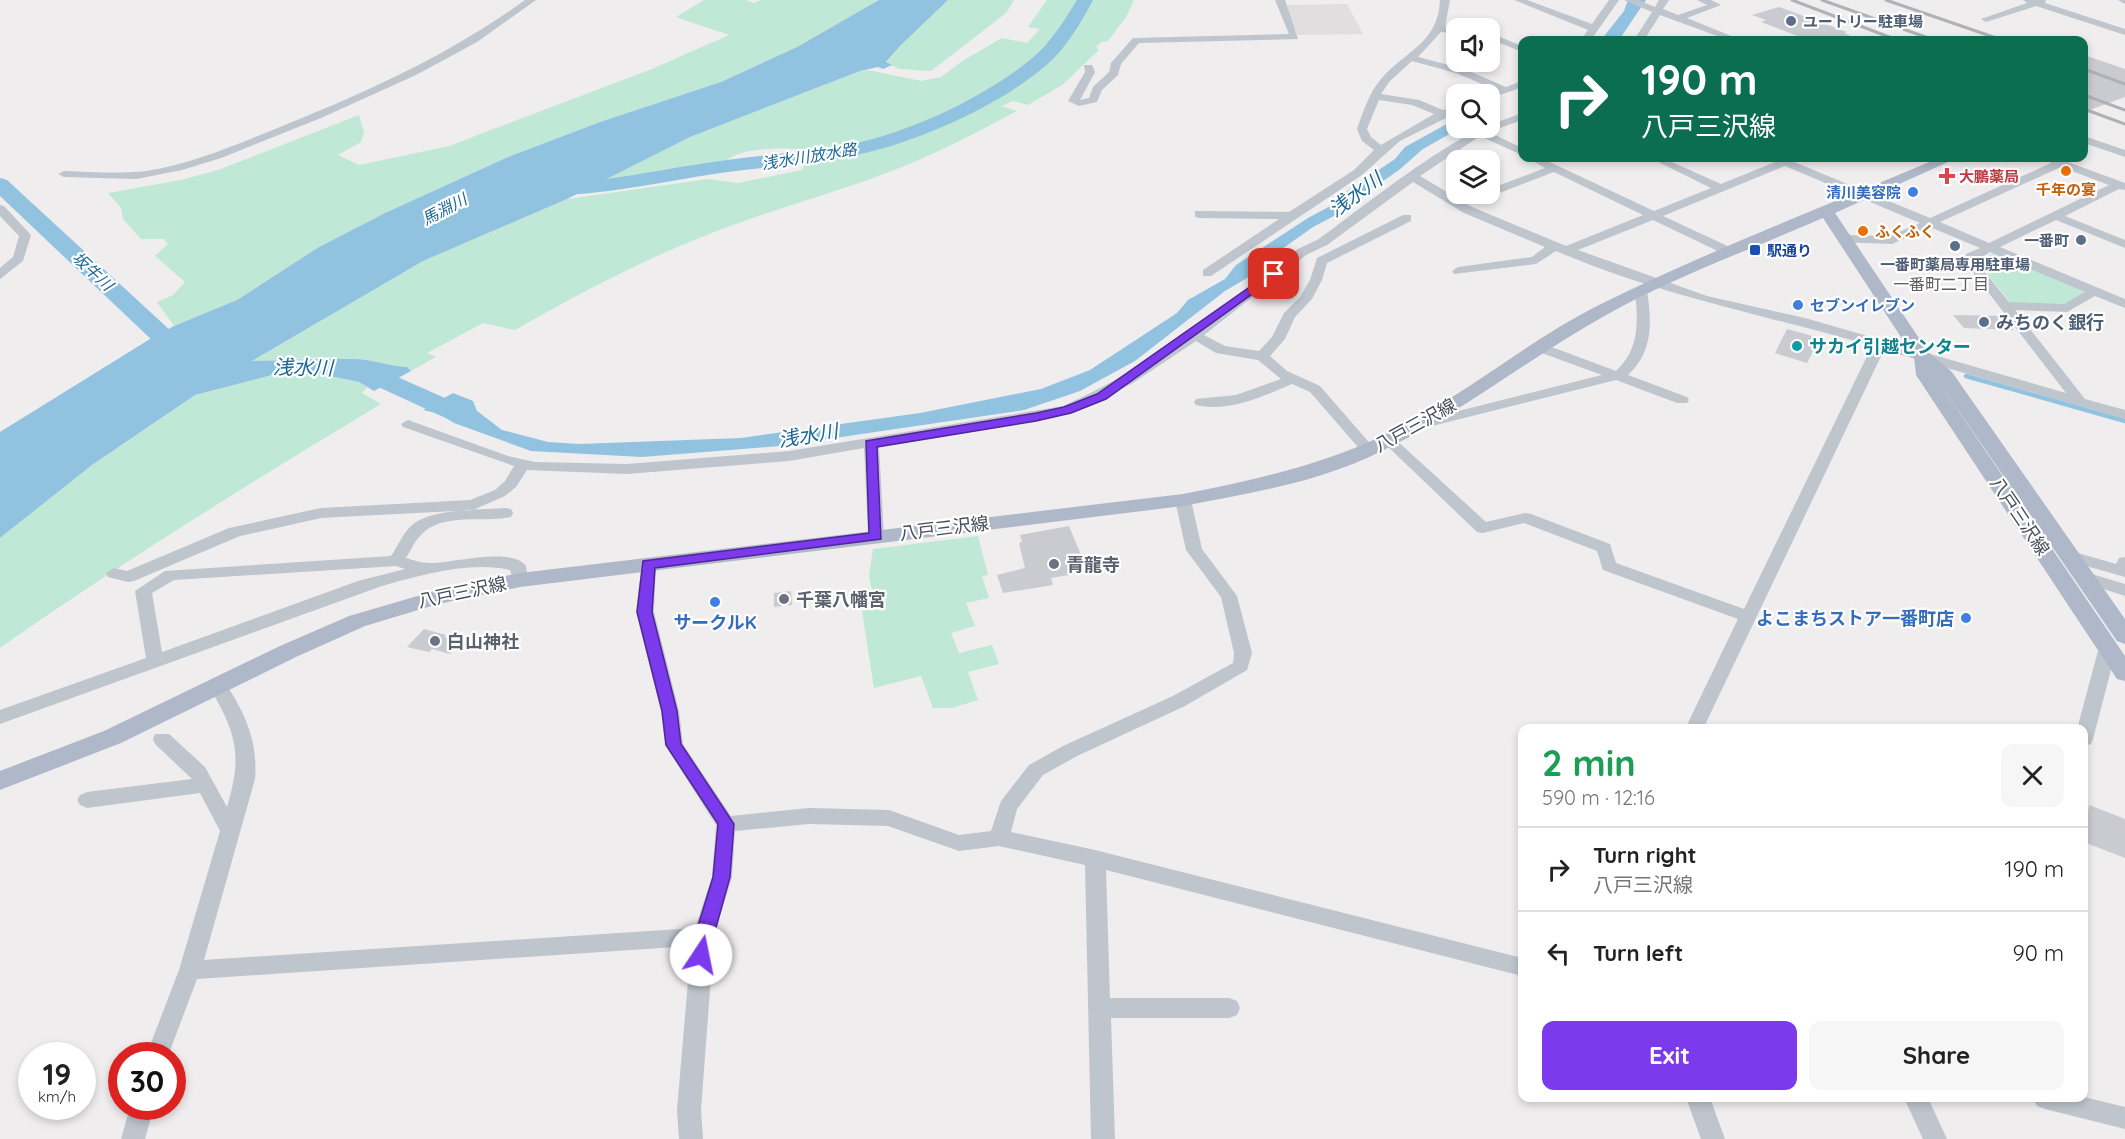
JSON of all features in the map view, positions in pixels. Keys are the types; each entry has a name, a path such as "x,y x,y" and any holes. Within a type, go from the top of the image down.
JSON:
{"main road":[{"name":"八戸三沢線","path":"0,780 79,753 302,645 357,621 414,602 520,579 1183,500 1269,483 1339,463 1419,425 1544,349 1602,310 1826,210 1940,162"},
{"name":"八戸三沢線","path":"1826,210 1923,357 1946,376 2085,577 2116,641 2125,673"},
{"name":"八戸三沢線","path":"1923,357 1925,375 2116,641"}],"street":[{"path":"64,174 112,177 144,174 185,166 221,154 346,105 432,65 473,42 531,0"},
{"path":"1088,67 1090,72 1073,101 1079,103 1094,100 1097,89 1114,74 1116,63 1136,40 1295,37 1280,0"},
{"path":"1381,150 1366,139 1362,129 1376,96 1386,79 1428,45 1440,29 1445,0"},
{"path":"1519,0 1593,28"},
{"path":"1588,36 1614,0"},
{"path":"1629,0 1725,36"},
{"path":"1641,36 1655,10 1664,0"},
{"path":"1678,18 1716,5 1702,0"},
{"path":"1986,19 2037,1 2125,32"},
{"path":"1440,29 1446,30"},
{"path":"1500,40 1518,47"},
{"path":"1412,58 1460,71 1505,90"},
{"path":"1500,92 1518,85"},
{"path":"1376,96 1415,102 1442,114"},
{"path":"1207,273 1345,180 1365,170 1381,150 1446,113"},
{"path":"1500,124 1518,118"},
{"path":"408,424 472,449 523,464 557,469 627,469 710,464 871,444 1067,410 1101,397 1193,334 1302,252 1323,242 1371,204 1470,138"},
{"path":"1493,138 1518,150"},
{"path":"2088,140 2125,154"},
{"path":"1542,162 1730,252"},
{"path":"1664,162 1721,188"},
{"path":"1458,271 1536,261 1560,248 1721,188 1779,162"},
{"path":"1793,162 2125,304"},
{"path":"2058,162 2120,183"},
{"path":"1843,239 1892,240 2061,163"},
{"path":"1500,189 1555,168"},
{"path":"1413,177 1446,196"},
{"path":"2080,402 1970,261 1970,257 2120,183"},
{"path":"1460,204 1509,229 1560,248 1648,288 1880,344 2125,415"},
{"path":"0,209 25,235 19,258 0,275"},
{"path":"1199,214 1291,216"},
{"path":"2056,216 2125,244"},
{"path":"1262,356 1278,339 1289,316 1305,299 1316,280 1321,261 1407,218"},
{"path":"1419,425 1620,375 1634,364 1641,349 1643,308 1648,288"},
{"path":"2007,306 2067,308 2095,291"},
{"path":"1193,334 1221,350 1262,356 1282,374 1316,389 1368,450"},
{"path":"1696,724 1880,344"},
{"path":"1544,349 1682,399"},
{"path":"1201,402 1223,402 1252,396 1292,379"},
{"path":"1389,441 1483,528 1525,518 1604,548 1609,566 1749,616"},
{"path":"871,444 876,536"},
{"path":"114,573 128,577 235,532 321,513 473,505 500,493 511,484 523,464"},
{"path":"999,838 1008,806 1036,770 1070,751 1179,701 1241,666 1243,652 1229,596 1194,550 1183,500"},
{"path":"396,561 418,528 425,523 441,519 505,513"},
{"path":"2070,556 2123,572 2125,562"},
{"path":"155,661 143,591 171,575 396,561 429,569"},
{"path":"0,717 364,585 429,569 498,562 518,566 520,579"},
{"path":"648,565 645,612 670,711 674,745 726,824 722,877 703,936 688,1110 691,1139"},
{"path":"2085,577 2125,590"},
{"path":"2088,727 2116,641"},
{"path":"162,1042 190,970 245,779 248,752 238,716 218,686"},
{"path":"162,739 184,758 206,785 230,831"},
{"path":"87,800 206,785"},
{"path":"726,824 809,816 889,818 959,843 999,838 1095,858 1518,966"},
{"path":"1095,858 1103,1139"},
{"path":"190,970 703,936"},
{"path":"1098,1008 1228,1008"},
{"path":"1699,1102 1713,1139"},
{"path":"1918,1102 1935,1139"},
{"path":"2061,1102 2125,1118"},
{"path":"131,1138 137,1120"}],"shaded area":[{"path":"1347,4 1363,34 1297,35 1284,5"}],"green space":[{"path":"704,0 746,0 754,3 761,0 879,0 797,47 721,82 600,122 508,157 385,213 319,247 237,300 174,326 157,302 173,295 185,282 155,256 168,244 164,239 141,239 123,219 121,208 108,193 181,180 221,169 359,115 364,133 361,142 338,155 359,165 449,146 652,69 729,35 676,17"},
{"path":"948,0 1014,0 1006,13 931,71 900,69 886,63 900,46"},
{"path":"1047,0 1134,0 1126,17 1108,41 1101,42 1096,47 1099,50 1062,85 1028,105 1013,101 1001,106 1017,111 932,154 880,175 747,220 671,250 592,288 515,330 483,323 427,353 436,357 411,371 406,367 384,366 358,359 321,357 250,362 423,261 567,199 708,179 738,183 802,170 806,163 832,155 875,147 912,135 1019,84 1008,80 924,121 857,145 825,150 764,149 749,151 725,161 600,182 690,137 860,71 868,70 921,81 941,77 964,60 1002,38 1027,43 1040,29 1028,27"},
{"path":"1993,253 2084,290 2085,294 2064,306 2016,305 2010,302 1979,264 1979,260"},
{"path":"306,371 359,382 367,387 362,393 381,404 188,523 0,648 0,538 92,465 195,395 276,374"},
{"path":"978,536 988,575 982,576 989,598 966,603 975,626 951,633 959,653 992,645 999,664 968,672 978,700 952,708 933,708 921,676 874,688 862,611 868,610 868,601 874,600 869,576 873,549"}],"water":[{"name":"馬淵川","path":"879,0 948,0 886,62 892,65 883,69 878,67 860,71 690,137 567,199 423,261 252,361 356,359 407,367 411,371 374,391 359,382 306,371 276,374 195,395 92,465 0,538 0,432 150,339 174,326 237,300 319,247 385,213 508,157 600,122 721,82 797,47"},
{"path":"1628,0 1646,0 1622,36 1604,36 1624,11"},
{"path":"1446,124 1446,136 1423,149 1399,170 1367,192 1357,204 1313,227 1135,361 1080,391 1024,410 780,446 642,457 531,451 454,423 440,414 423,410 453,393 473,401 477,411 502,430 548,442 579,444 741,438 920,413 1041,389 1090,370 1177,313 1188,300 1225,279 1236,265 1308,218 1336,203 1347,191 1395,159 1405,147"}],"building":[{"name":"ユートリー駐車場","path":"1779,7 1847,32 1844,33 1851,36 1798,36 1761,22 1766,20 1752,15"},
{"path":"2088,56 2125,69 2125,97 2088,111"},
{"name":"みちのく銀行","path":"1953,315 2004,316 2014,330 1964,328"},
{"name":"サカイ引越センター","path":"1787,329 1820,338 1807,363 1775,353"},
{"name":"青龍寺","path":"1069,526 1088,572 1051,578 1053,585 1003,593 997,575 1025,568 1019,543 1022,542 1020,535"},
{"name":"千葉八幡宮","path":"791,591 792,605 774,607 774,593"},
{"name":"白山神社","path":"424,629 462,641 450,654 432,649 429,652 407,647"},
{"path":"2089,805 2125,819 2125,858 2088,844"}],"waterway":[{"name":"浅水川放水路","path":"544,190 610,186 719,167 828,153 883,142 960,110 1031,68 1057,42 1085,0"},
{"name":"坂牛川","path":"0,184 163,337 190,353"},
{"name":"浅水川","path":"350,369 366,372 472,420"},
{"path":"1966,376 2125,421"}],"railway":[{"path":"1792,0 1886,36"},
{"path":"1822,0 1923,36"},
{"path":"1886,0 1990,36"},
{"path":"2088,70 2125,84"},
{"path":"2088,96 2125,110"},
{"path":"2088,110 2125,124"}],"place":[{"name":"ユートリー駐車場","path":"1791,21"},
{"name":"千年の宴","path":"2066,171"},
{"name":"大鵬薬局","path":"1947,176"},
{"name":"清川美容院","path":"1913,192"},
{"name":"ふくふく","path":"1863,231"},
{"name":"一番町","path":"2081,240"},
{"name":"一番町薬局専用駐車場","path":"1955,246"},
{"name":"駅通り","path":"1755,250"},
{"name":"セブンイレブン","path":"1798,305"},
{"name":"みちのく銀行","path":"1984,322"},
{"name":"サカイ引越センター","path":"1797,346"},
{"name":"青龍寺","path":"1054,564"},
{"name":"千葉八幡宮","path":"784,599"},
{"name":"サークルK","path":"715,602"},
{"name":"よこまちストア一番町店","path":"1966,618"},
{"name":"白山神社","path":"435,641"}],"district":[{"name":"一番町二丁目","path":"1941,284"}],"route":[{"path":"701,955 703,936 722,877 726,824 674,745 670,711 645,612 648,565 876,536 871,444 1036,417 1067,410 1101,397 1158,359 1274,274"}]}
